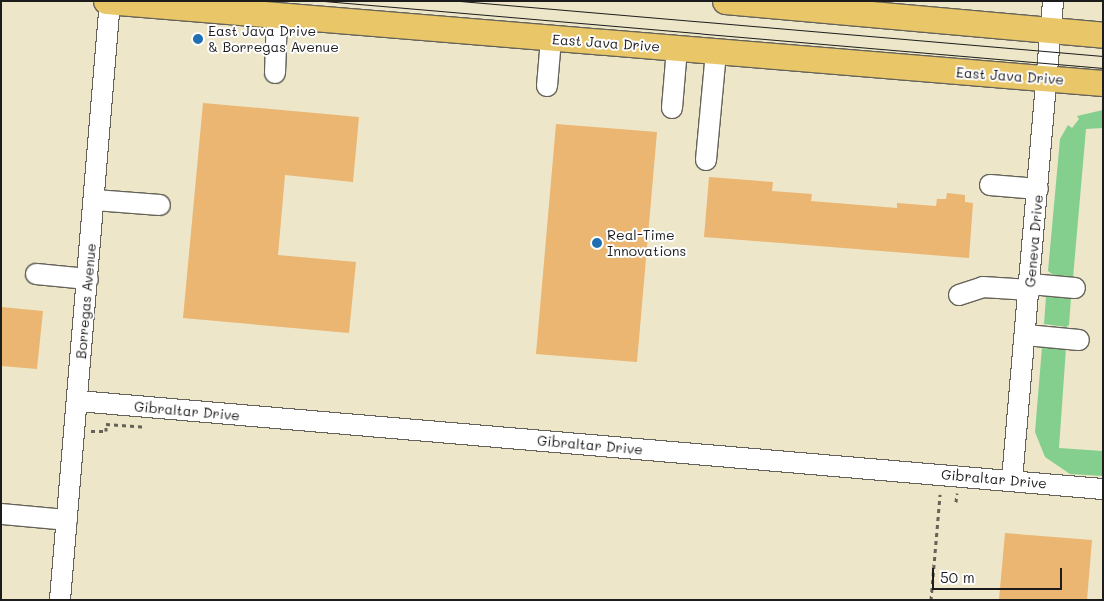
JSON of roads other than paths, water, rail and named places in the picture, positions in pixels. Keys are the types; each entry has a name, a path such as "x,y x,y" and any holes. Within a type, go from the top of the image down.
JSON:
{"main road":[{"name":"East Java Drive","path":"106,1 1103,83"},
{"path":"724,1 1103,36"}],"street":[{"name":"Geneva Drive","path":"1012,480 1026,335 1053,1"},
{"name":"Borregas Avenue","path":"60,600 95,200 110,2"},
{"path":"275,74 277,16"},
{"path":"547,86 550,39"},
{"path":"672,108 677,48"},
{"path":"706,160 716,52"},
{"path":"990,186 1038,189"},
{"path":"95,200 160,205"},
{"path":"36,274 88,279"},
{"path":"959,295 983,287 1075,288"},
{"path":"1026,335 1079,340"},
{"name":"Gibraltar Drive","path":"78,401 1103,489"},
{"path":"1,514 67,520"}],"tram line":[{"path":"324,1 1103,68"},
{"path":"460,1 1103,56"}],"place":[{"name":"East Java Drive & Borregas Avenue","path":"198,39"},
{"name":"Real-Time Innovations","path":"597,243"}]}
